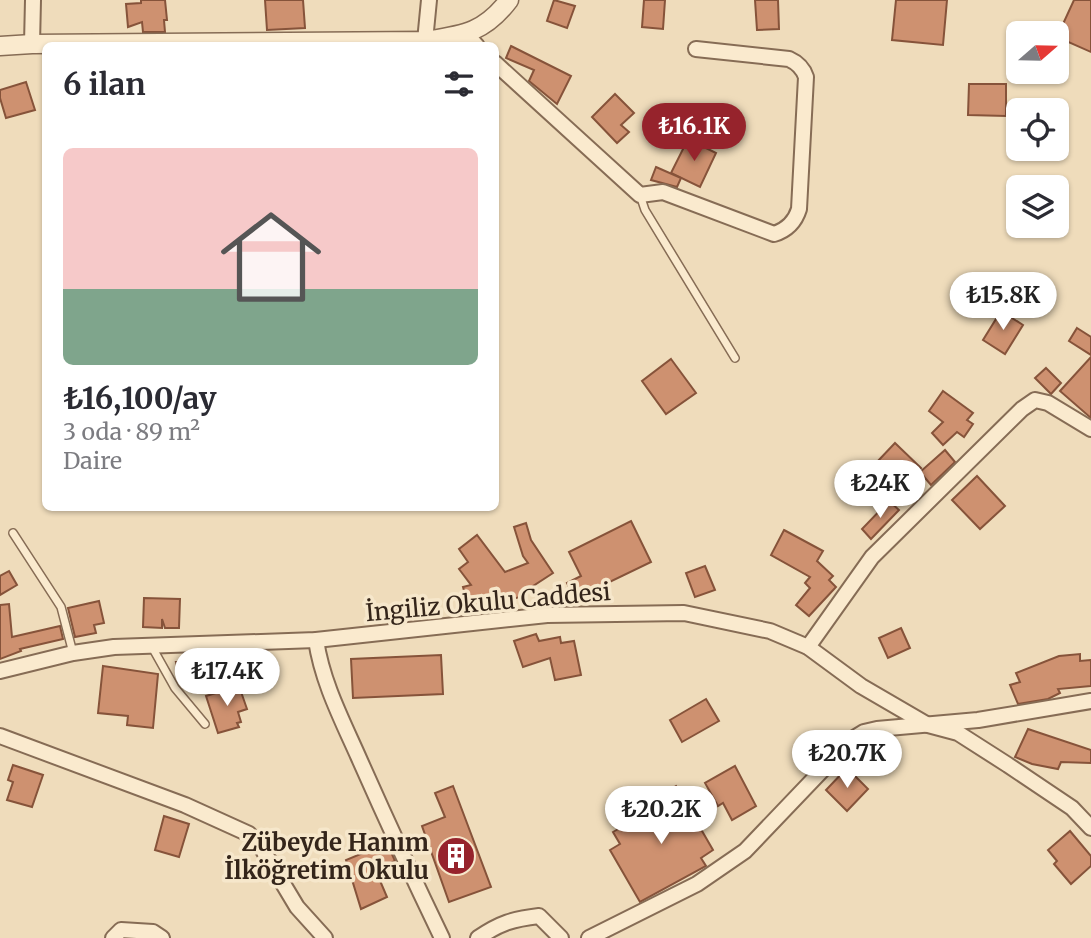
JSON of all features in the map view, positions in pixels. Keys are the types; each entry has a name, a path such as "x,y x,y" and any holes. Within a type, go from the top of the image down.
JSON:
{"street":[{"path":"32,44 33,0"},
{"path":"425,41 429,0"},
{"path":"294,42 472,40 498,15 509,0"},
{"path":"0,46 42,44"},
{"path":"499,67 640,195 663,192 774,234 787,228 799,209 806,77 802,67 789,59 696,49"},
{"path":"808,647 872,557 1022,409 1035,400 1048,403 1091,429"},
{"name":"İngiliz Okulu Caddesi","path":"0,671 74,653 114,648 259,640 316,640 547,615 684,613 770,631 808,647 860,686 928,725 958,733 1072,808 1091,828"},
{"path":"316,640 328,689 442,938"},
{"path":"589,938 697,884 745,851 851,740 864,732 978,720 1091,701"},
{"path":"0,736 185,805 249,834 261,848 297,907 325,938"},
{"path":"478,938 498,925 538,916 561,938"},
{"path":"113,938 121,930 153,932 162,938"}],"lane":[{"path":"640,195 651,221 735,358"},
{"path":"13,533 61,607 74,653"},
{"path":"151,646 175,688 205,724"}],"building":[{"path":"141,0 165,0 165,32 143,32 142,22 128,27 126,4 141,3"},
{"path":"265,0 303,0 305,28 267,30"},
{"path":"554,0 575,6 567,28 547,21"},
{"path":"644,0 665,0 663,29 642,27"},
{"path":"755,0 778,0 779,29 757,30"},
{"path":"896,0 947,0 943,45 892,40"},
{"path":"1074,0 1091,0 1091,52 1069,42 1069,21 1064,21"},
{"path":"511,46 571,76 557,104 529,81 534,70 506,58"},
{"path":"26,82 35,110 6,118 0,90"},
{"path":"969,84 1006,84 1006,116 968,115"},
{"path":"615,94 634,113 621,125 629,132 617,143 592,117"},
{"path":"688,139 716,153 700,187 671,173"},
{"path":"656,167 681,178 677,187 651,180"},
{"path":"1001,311 1023,325 1005,354 983,340"},
{"path":"1077,328 1091,337 1091,355 1069,341"},
{"path":"1091,357 1091,418 1060,391"},
{"path":"671,359 696,393 666,414 642,381"},
{"path":"1046,368 1061,383 1051,394 1035,378"},
{"path":"943,391 973,413 967,420 973,424 964,437 957,432 943,445 932,433 943,422 929,411"},
{"path":"895,443 921,468 902,488 876,463"},
{"path":"945,450 955,462 931,485 920,472"},
{"path":"977,476 1005,506 980,529 952,500"},
{"path":"889,501 899,510 871,539 862,529"},
{"path":"631,521 651,562 574,597 567,583 581,576 569,552"},
{"path":"526,523 531,540 553,573 524,592 525,595 508,601 507,598 470,612 463,587 471,585 459,569 468,562 459,549 477,535 505,572 528,563 523,556 514,527"},
{"path":"784,530 823,551 817,561 833,576 829,580 836,587 809,616 796,605 810,588 805,583 810,577 771,555"},
{"path":"705,566 715,590 695,597 686,573"},
{"path":"9,571 17,585 0,595 0,576"},
{"path":"144,598 180,599 179,628 165,628 162,619 162,628 143,627"},
{"path":"99,601 104,623 94,625 96,633 75,637 68,608"},
{"path":"9,604 12,637 60,626 63,639 20,649 21,651 0,659 0,605"},
{"path":"423,606 425,619 389,622 388,609"},
{"path":"901,628 910,648 888,658 879,638"},
{"path":"536,634 539,641 560,637 561,643 574,641 581,675 555,680 550,658 523,667 514,641"},
{"path":"1080,654 1080,661 1091,660 1091,686 1058,689 1060,693 1048,699 1018,704 1010,685 1020,682 1016,673 1059,656"},
{"path":"441,655 443,694 353,698 351,659"},
{"path":"176,662 203,662 202,680 181,681"},
{"path":"103,666 158,674 153,728 127,725 128,716 98,713"},
{"path":"239,686 247,709 238,712 241,722 237,723 239,727 218,733 206,696"},
{"path":"706,699 719,721 682,742 670,720"},
{"path":"1028,729 1091,750 1091,763 1061,762 1058,769 1032,764 1015,757"},
{"path":"13,765 43,775 32,807 7,800 13,782 8,780"},
{"path":"735,766 756,806 732,820 723,803 718,806 705,783"},
{"path":"847,768 868,789 847,811 826,790"},
{"name":"Zübeyde Hanım İlköğretim Okulu","path":"453,786 491,887 449,902 422,826 445,817 435,793"},
{"path":"676,786 713,850 701,858 706,866 640,902 610,850 620,844 613,832 646,813 642,806"},
{"path":"164,816 189,824 179,857 155,850"},
{"path":"1070,831 1091,856 1091,866 1071,884 1054,864 1057,861 1048,850"},
{"path":"387,843 395,861 375,869 387,897 361,909 346,860"}],"place":[{"name":"Zübeyde Hanım İlköğretim Okulu","path":"456,856"}]}
